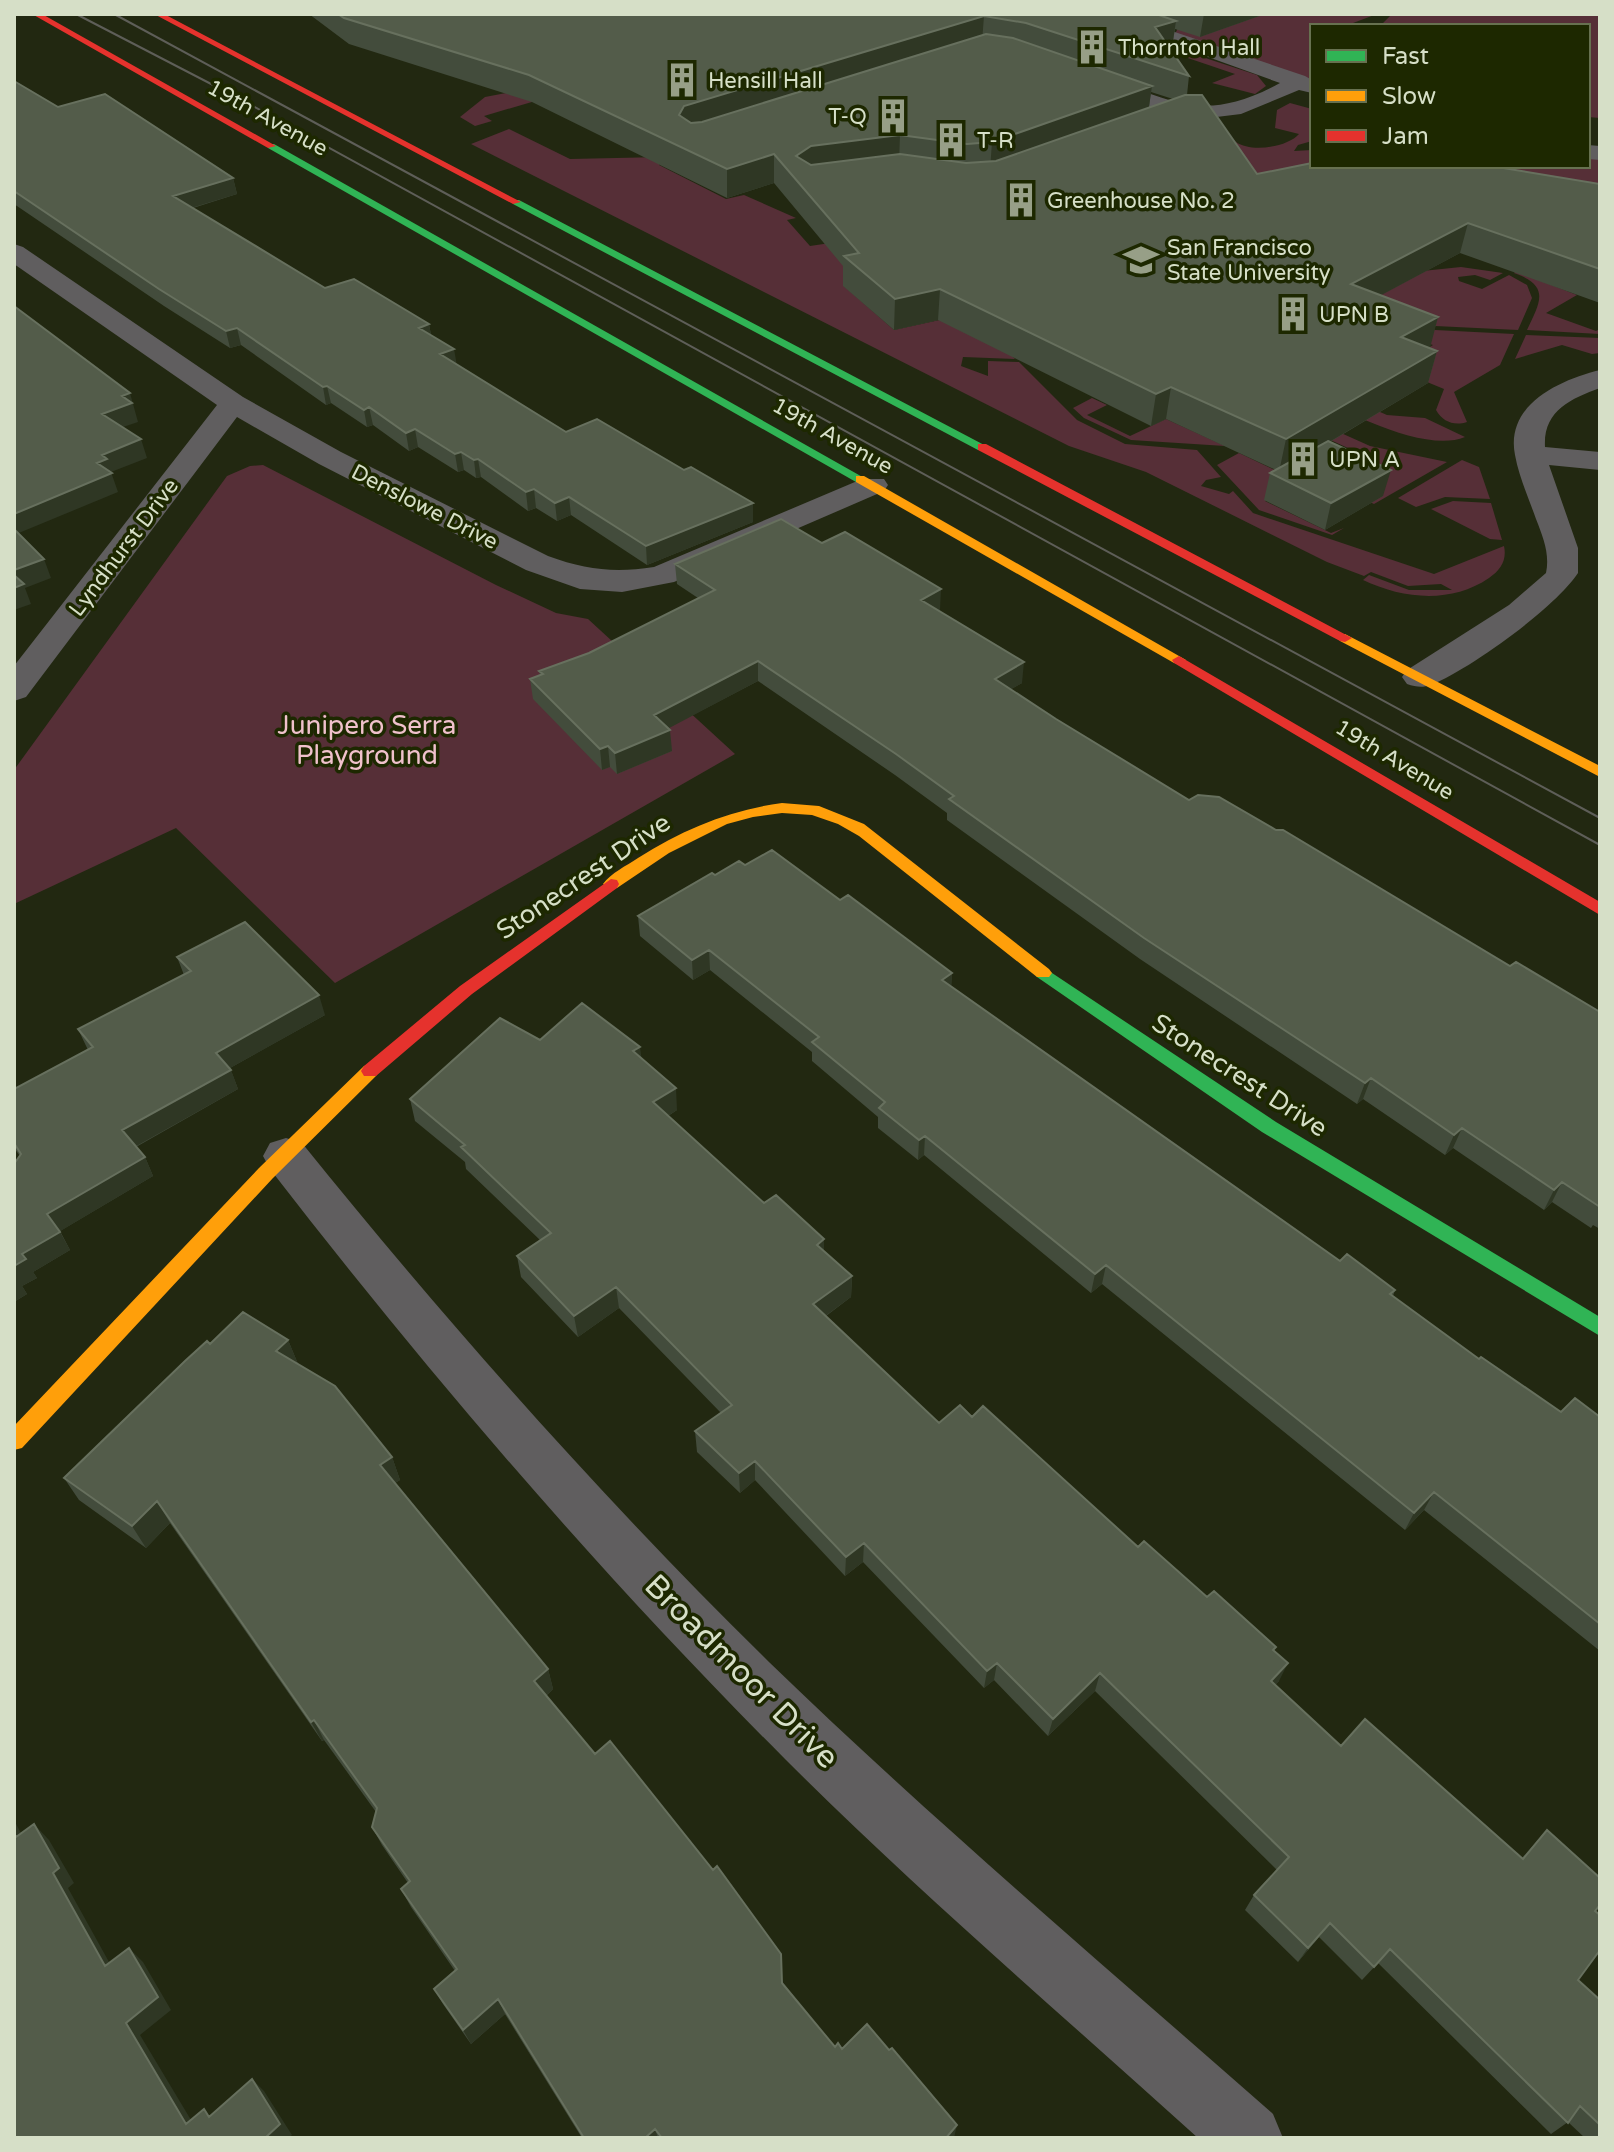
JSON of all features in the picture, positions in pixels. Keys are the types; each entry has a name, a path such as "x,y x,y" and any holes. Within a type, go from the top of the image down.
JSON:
{"main road":[{"name":"19th Avenue","path":"36,14 1165,651 1600,909"},
{"name":"19th Avenue","path":"158,14 1600,772"},
{"name":"Stonecrest Drive","path":"14,1441 352,1088 417,1029 479,979 619,878 683,838 737,817 783,809 815,811 844,820 1072,995 1191,1077 1491,1264 1600,1327"}],"street":[{"path":"1182,18 1151,30 1304,84"},
{"path":"1072,75 1178,113 1210,116 1304,84"},
{"path":"1145,125 1178,113"},
{"name":"Denslowe Drive","path":"14,252 233,403 430,510 537,563 580,579 622,582 662,575 873,485"},
{"path":"1419,677 1554,586 1562,572 1563,554 1529,454 1528,433 1539,411 1565,391 1600,378"},
{"name":"Lyndhurst Drive","path":"14,690 233,403"},
{"path":"1529,454 1600,461"},
{"name":"Broadmoor Drive","path":"286,1156 427,1332 629,1558 749,1681 885,1813 1249,2138"}],"green space":[{"path":"1058,14 1099,23 1257,75 1266,86 1255,94 1212,83 1235,74"},
{"path":"1216,14 1377,14 1350,24 1310,24 1310,83 1175,34 1178,28"},
{"path":"1392,14 1600,14 1600,118 1590,117 1590,24 1382,24"},
{"path":"668,62 484,116 492,121 475,126 460,117 485,97"},
{"path":"1290,103 1310,108 1310,142 1298,145 1294,151 1310,150 1310,167 845,287 894,330 1062,293 1003,346 1015,359 963,357 961,366 988,376 988,361 1019,362 1077,420 1125,444 1197,450 1221,477 1206,480 1201,486 1229,494 1233,491 1253,513 1434,574 1504,546 1504,560 1497,572 1459,592 1410,595 1363,580 1369,575 1409,590 1452,590 1441,584 1408,586 1371,572 1364,576 1327,562 1146,472 1069,446 471,144 509,129 570,159 662,157 659,165 726,199 744,195 796,218 787,220 810,246 1241,182 1222,128 1236,142 1251,147 1269,147 1294,139 1299,134 1275,128 1277,110"},
{"path":"1590,156 1600,157 1600,203 1406,168 1590,168"},
{"path":"1461,267 1503,273 1490,280 1475,275 1458,277 1459,281 1482,289 1509,275 1527,285 1532,298 1518,330 1373,323 1355,278"},
{"path":"1516,271 1577,295 1546,313 1596,331 1600,329 1600,334 1527,330 1536,311 1538,289 1526,278 1514,273"},
{"path":"1376,327 1514,334 1500,365 1454,392 1467,422 1458,424 1445,420 1436,410 1444,389 1393,368 1433,345"},
{"path":"1526,335 1600,338 1600,353 1592,354 1562,345 1515,359"},
{"path":"1329,390 1387,415 1425,418 1465,437 1448,441 1407,435 1305,393"},
{"path":"1092,398 1107,405 1087,415 1130,436 1166,419 1225,446 1131,440 1084,418 1073,408"},
{"path":"1312,420 1370,446 1447,462 1374,504 1333,484 1374,460 1300,426"},
{"path":"1239,453 1298,481 1265,501 1331,533 1344,528 1332,535 1259,510 1217,465"},
{"path":"1462,460 1479,467 1490,499 1445,497 1416,507 1398,498"},
{"name":"Junipero Serra Playground","path":"263,465 496,585 556,613 588,619 735,754 335,983 176,828 14,904 14,770 227,476 250,466"},
{"path":"1453,501 1491,503 1502,540 1490,539 1431,509"}],"building":[{"path":"338,14 1156,14 1176,21 1155,27 1189,76 1026,23 984,16 684,106 679,115 691,123 702,122 986,34 1013,38 1152,86 992,142 967,144 900,135 811,146 796,156 811,165 900,154 966,163 996,161 1185,95 1202,95 1257,174 1310,163 1310,168 1503,168 1600,184 1600,269 1468,223 1351,284 1438,317 1401,337 1437,351 1286,439 1171,387 1156,394 940,289 895,299 844,256 859,253 774,154 727,169 529,75"},
{"path":"14,81 58,107 105,94 233,178 173,196 325,288 354,279 429,324 419,328 454,349 440,354 566,432 597,419 684,470 691,467 753,503 646,546 569,497 555,503 534,489 526,492 478,459 474,460 461,452 455,454 415,429 406,433 369,407 364,410 327,386 323,387 237,328 226,331 159,289 14,191"},
{"path":"14,306 130,393 122,396 132,403 102,414 141,439 102,455 107,459 97,463 112,473 14,514"},
{"path":"1328,441 1391,470 1331,503 1270,473"},
{"path":"781,519 822,543 845,532 941,589 921,600 1024,662 995,679 1189,800 1198,795 1219,797 1276,830 1283,830 1510,966 1516,962 1600,1012 1600,1207 1562,1182 1554,1190 1462,1128 1454,1135 1371,1078 1365,1083 1144,938 949,799 954,796 896,754 758,661 654,715 670,730 615,753 608,746 600,749 530,679 543,674 539,671 589,653 715,590 675,564"},
{"path":"14,529 44,559 14,570"},
{"path":"14,575 24,584 14,588"},
{"path":"772,850 840,900 848,895 952,973 942,980 1340,1261 1347,1254 1395,1290 1390,1294 1479,1359 1481,1357 1561,1412 1575,1398 1600,1417 1600,1624 1434,1492 1414,1513 1106,1265 1095,1274 925,1136 919,1140 879,1108 885,1102 812,1042 819,1037 709,950 692,960 638,916 712,873 715,875 739,861 745,865"},
{"path":"245,922 319,995 216,1053 231,1070 122,1130 145,1157 47,1214 60,1232 22,1254 26,1259 14,1266 14,1164 21,1154 14,1143 14,1089 93,1047 78,1029 191,971 177,957"},
{"path":"582,1003 640,1047 633,1051 676,1088 653,1102 764,1203 776,1195 824,1239 817,1245 852,1276 813,1304 939,1423 960,1405 972,1417 983,1406 1138,1547 1144,1541 1207,1597 1214,1591 1276,1647 1273,1650 1288,1663 1271,1681 1341,1746 1365,1719 1523,1859 1547,1830 1600,1878 1600,1905 1595,1911 1600,1915 1600,1950 1578,1980 1600,2000 1600,2125 1580,2106 1568,2123 1390,1949 1374,1967 1330,1923 1308,1948 1254,1895 1289,1857 1100,1673 1053,1719 997,1663 987,1671 864,1543 846,1557 755,1461 739,1473 695,1431 732,1405 616,1287 574,1316 517,1256 551,1233 461,1147 465,1145 410,1099 500,1018 540,1040"},
{"path":"243,1312 288,1340 276,1351 335,1386 392,1457 380,1465 548,1669 534,1681 595,1754 610,1741 713,1870 717,1866 781,1954 782,1983 835,2047 838,2043 842,2049 867,2024 889,2050 892,2048 957,2125 946,2138 662,2138 655,2129 645,2138 584,2138 498,1999 463,2030 434,1989 457,1969 401,1889 410,1881 372,1827 377,1808 314,1720 311,1722 157,1501 132,1526 64,1478 185,1361 207,1341 210,1344"},
{"path":"34,1824 59,1868 53,1873 105,1966 129,1948 158,1997 126,2023 186,2124 204,2109 209,2117 252,2079 280,2124 265,2138 14,2138 14,1833 16,1837"}],"tram line":[{"path":"76,14 242,100 1600,845"},
{"path":"114,14 1600,818"}],"traffic: fast":[{"path":"271,146 860,479"},
{"path":"516,202 982,447"},
{"path":"1043,973 1269,1127 1600,1327"}],"traffic: slow":[{"path":"860,479 1179,660"},
{"path":"1345,638 1600,772"},
{"path":"611,884 663,850 721,821 782,808 813,810 844,820 865,833 1043,973"},
{"path":"14,1441 266,1173 370,1071"}],"traffic: jam":[{"path":"36,14 271,146"},
{"path":"158,14 516,202"},
{"path":"982,447 1345,638"},
{"path":"1179,660 1600,909"},
{"path":"370,1071 466,990 611,884"}],"place":[{"name":"Thornton Hall","path":"1092,47"},
{"name":"Hensill Hall","path":"682,80"},
{"name":"T-Q","path":"893,116"},
{"name":"T-R","path":"951,140"},
{"name":"Greenhouse No. 2","path":"1021,200"},
{"name":"San Francisco State University","path":"1141,260"},
{"name":"UPN B","path":"1293,314"},
{"name":"UPN A","path":"1303,459"}]}
